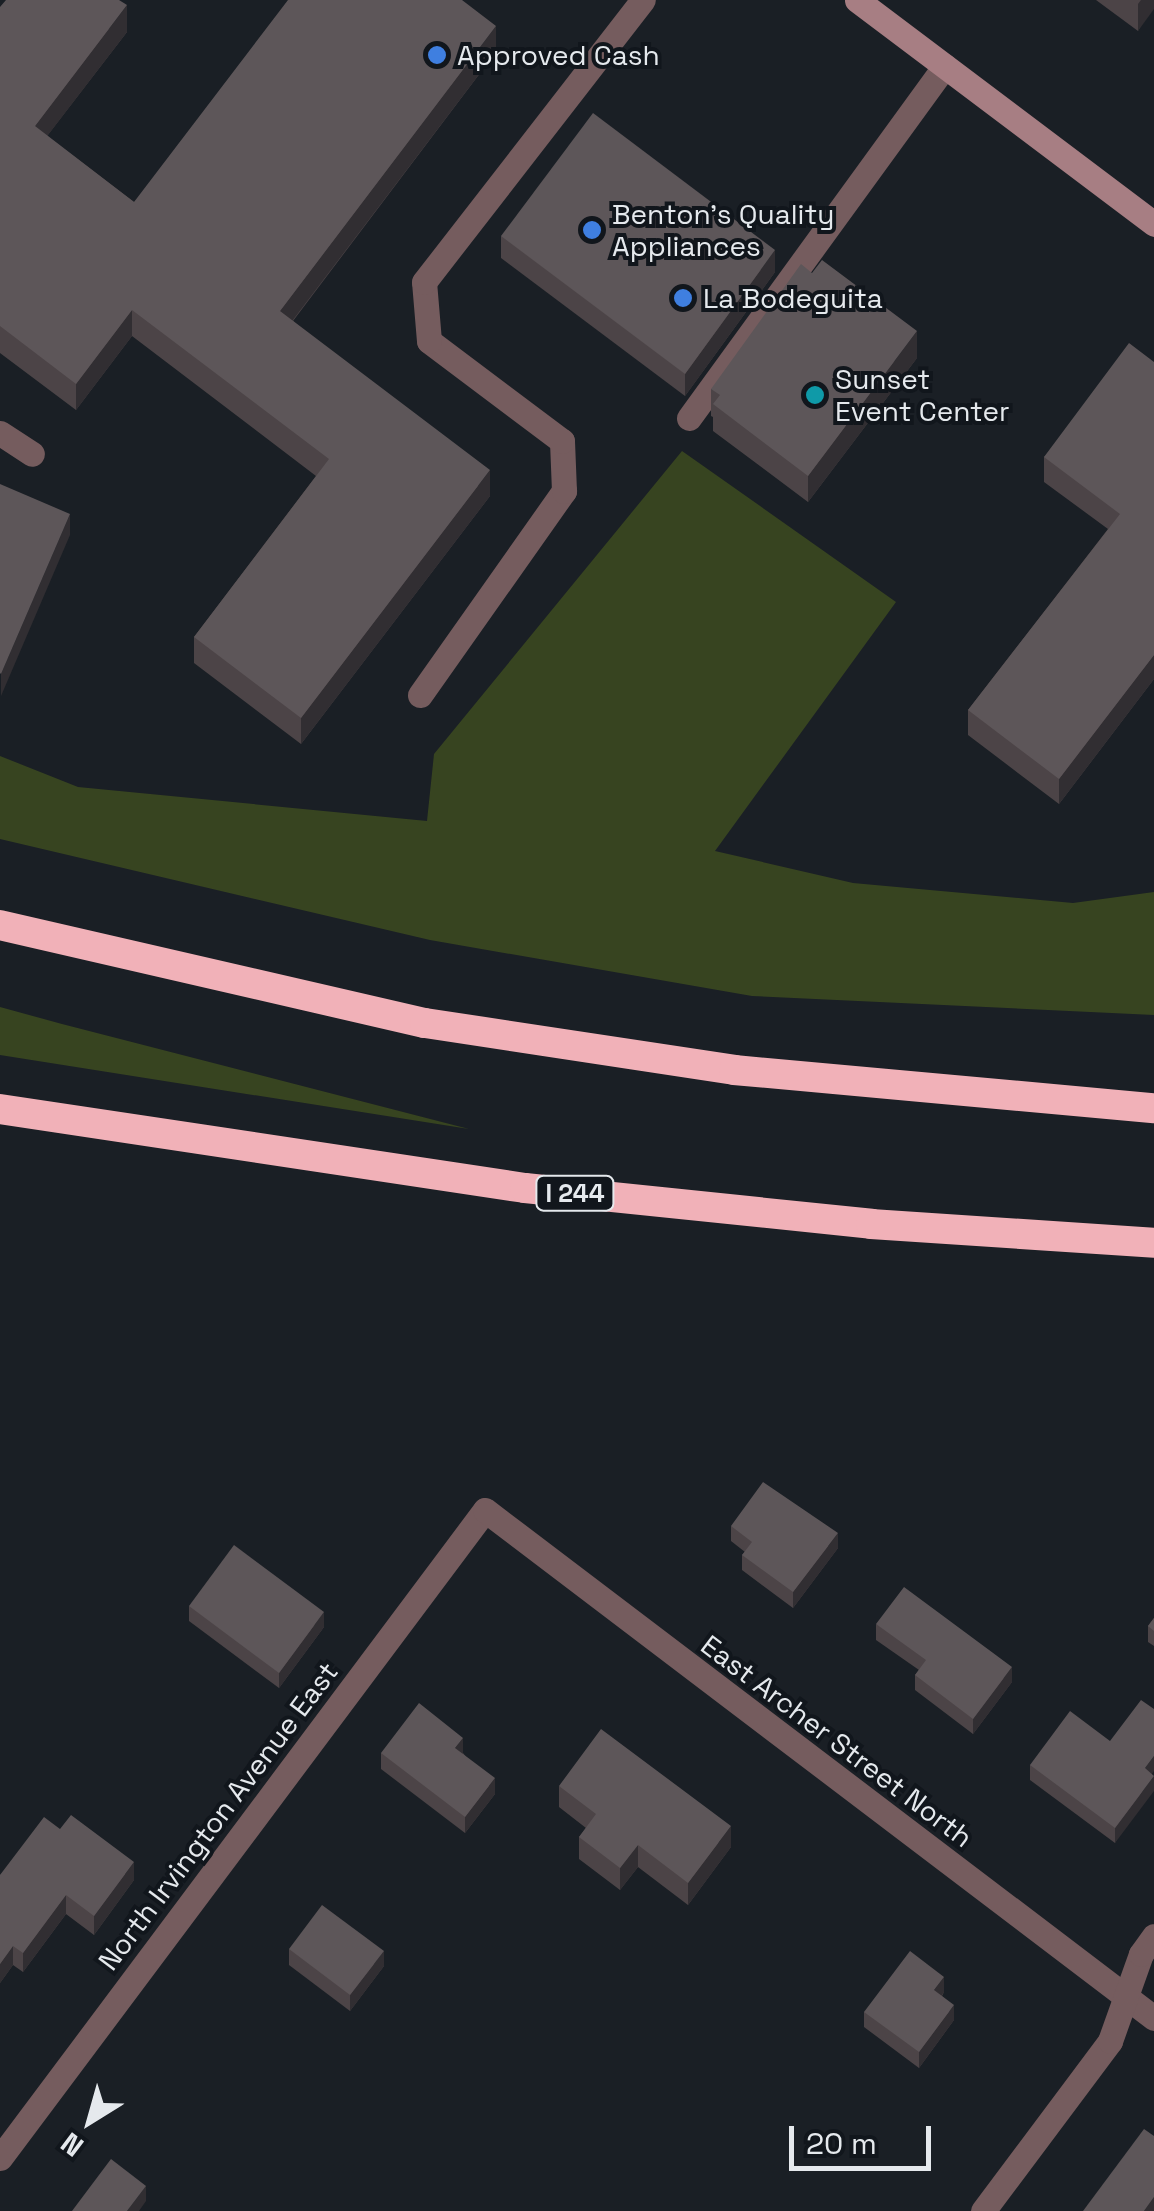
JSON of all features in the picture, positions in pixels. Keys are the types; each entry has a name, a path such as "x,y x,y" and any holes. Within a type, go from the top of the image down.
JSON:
{"highway":[{"path":"0,925 425,1023 734,1070 1154,1108"},
{"name":"I 244","path":"0,1109 525,1188 871,1224 1154,1242"}],"main road":[{"path":"867,3 1154,224"}],"street":[{"path":"420,695 564,491 562,441 429,341 424,282 643,0"},
{"path":"689,418 945,66"},
{"path":"0,433 32,454"},
{"name":"East Archer Street North","path":"485,1510 1154,2018"},
{"name":"North Irvington Avenue East","path":"0,2158 485,1510"},
{"path":"983,2211 1110,2040 1154,1936"}],"green space":[{"path":"682,451 896,602 715,851 853,883 1073,903 1154,892 1154,1015 752,996 430,940 0,839 0,756 78,787 427,821 434,754"},
{"path":"0,1007 62,1024 469,1129 0,1055"}],"building":[{"path":"6,0 119,0 127,5 35,126 134,202 288,0 462,0 496,26 280,311 490,470 301,718 194,637 329,459 132,310 76,384 0,326 0,7"},
{"path":"593,113 775,250 685,374 501,236"},
{"name":"Sunset Event Center","path":"822,260 917,331 808,476 713,404 720,395 711,389 801,264 812,273"},
{"path":"1129,343 1154,362 1154,655 1059,779 968,710 1120,514 1044,457"},
{"path":"0,484 70,514 1,674 0,673"},
{"path":"763,1482 838,1533 793,1592 742,1555 752,1542 731,1526"},
{"path":"234,1545 324,1612 279,1673 189,1606"},
{"path":"904,1587 1012,1667 973,1719 915,1675 926,1660 876,1624"},
{"path":"1141,1700 1154,1709 1154,1756 1145,1768 1154,1776 1115,1828 1030,1765 1070,1711 1110,1741"},
{"path":"419,1703 463,1738 455,1748 495,1778 465,1817 381,1753"},
{"path":"601,1729 731,1826 688,1883 638,1845 620,1868 579,1837 596,1814 559,1786"},
{"path":"71,1815 134,1862 94,1916 66,1895 23,1953 13,1946 0,1964 0,1875 44,1817 60,1829"},
{"path":"322,1905 384,1951 350,1995 289,1949"},
{"path":"910,1951 944,1977 934,1990 954,2005 919,2052 864,2012"},
{"path":"1144,2129 1154,2136 1154,2197 1144,2211 1083,2211"},
{"path":"111,2159 146,2186 127,2211 72,2211"}],"place":[{"name":"Approved Cash","path":"437,55"},
{"name":"Benton's Quality Appliances","path":"592,230"},
{"name":"La Bodeguita","path":"683,298"},
{"name":"Sunset Event Center","path":"815,395"}]}
